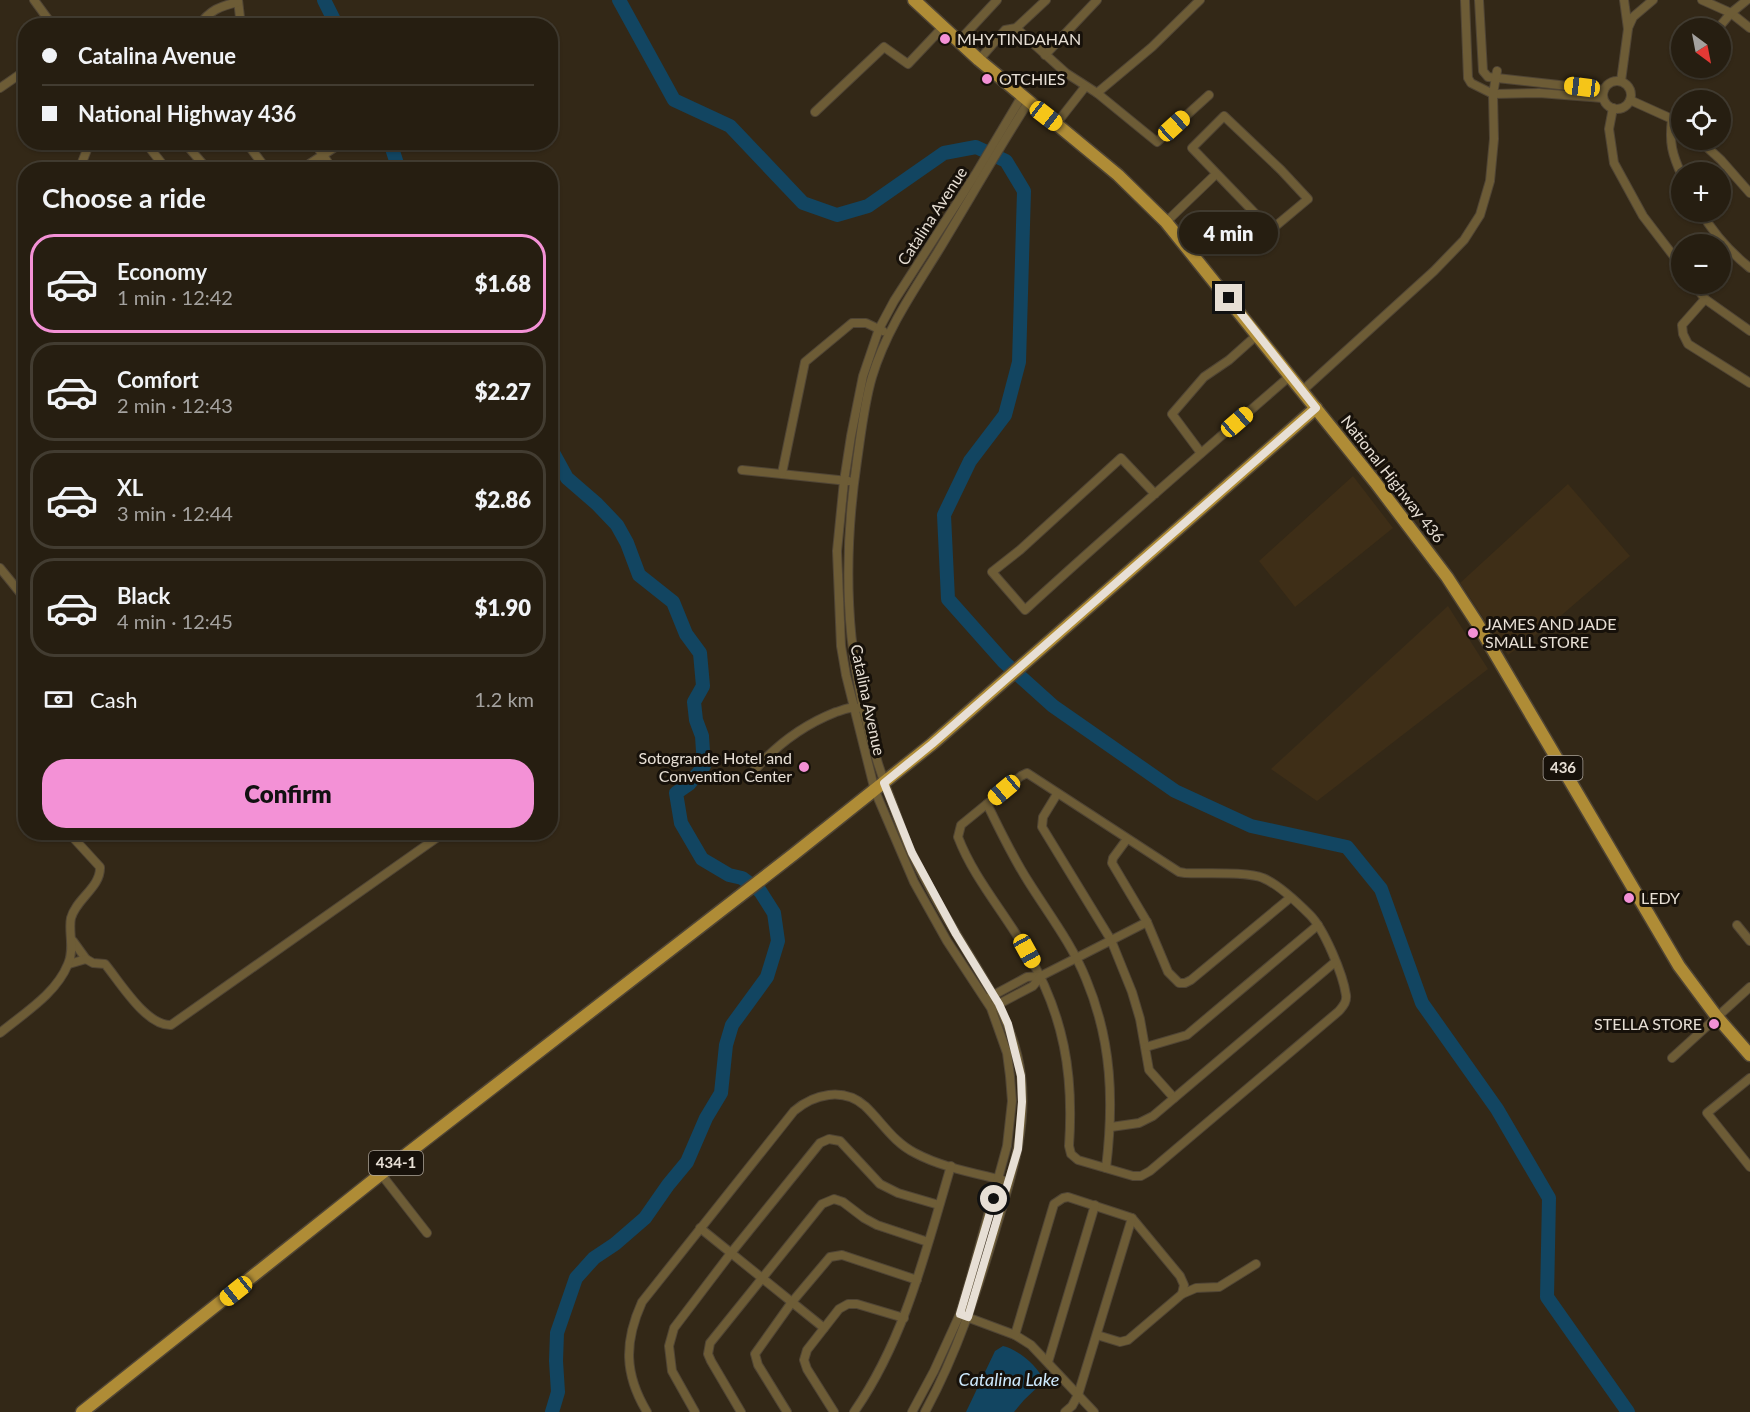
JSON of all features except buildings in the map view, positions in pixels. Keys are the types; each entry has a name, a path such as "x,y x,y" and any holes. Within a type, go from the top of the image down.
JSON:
{"main road":[{"name":"National Highway 436","path":"914,0 979,60 1125,181 1166,222 1382,490 1459,595 1493,649 1667,947 1717,1017 1750,1055"},
{"name":"434-1","path":"82,1412 381,1174 879,787 1316,408"}],"street":[{"path":"34,0 47,18"},
{"path":"958,41 997,0"},
{"path":"979,60 1005,30 1016,28 1046,0"},
{"path":"1045,55 1097,0"},
{"path":"1097,93 1152,47 1200,0"},
{"path":"1465,0 1469,80 1493,94 1603,94"},
{"path":"1479,0 1483,71 1488,77 1497,75 1603,94"},
{"path":"1624,0 1628,29"},
{"path":"1621,81 1628,29 1633,17 1653,0"},
{"path":"1702,0 1731,13 1750,28"},
{"path":"1727,18 1747,0"},
{"path":"205,18 209,12 238,1 240,18"},
{"path":"815,112 884,47 908,64 943,27"},
{"path":"1016,28 1045,55 1085,87 1097,93 1157,142 1209,94"},
{"path":"1302,391 1434,271 1464,240 1480,215 1490,181 1494,139 1493,94 1497,75"},
{"path":"0,88 18,76"},
{"path":"1524,94 1528,81"},
{"path":"1603,94 1609,83 1621,81"},
{"path":"1603,94 1607,104 1613,108 1621,108 1630,100 1630,89 1621,81"},
{"path":"1056,124 1085,87"},
{"name":"Catalina Avenue","path":"925,1412 945,1376 968,1317 1010,1182 1021,1126 1021,1076 1011,1033 999,1004 956,934 879,787 852,645 847,587 847,551 854,482 871,379 889,333 1025,98"},
{"path":"1630,100 1671,119"},
{"path":"1613,108 1609,129 1614,163 1643,216 1671,253"},
{"path":"1224,116 1308,199 1270,230 1216,174 1192,148 1224,116"},
{"path":"1671,127 1671,144"},
{"path":"151,150 161,162"},
{"path":"191,150 201,162"},
{"path":"320,150 328,162"},
{"path":"312,162 330,150"},
{"path":"1710,150 1750,193"},
{"path":"1166,222 1216,174"},
{"name":"Catalina Avenue","path":"912,1412 960,1314 999,1179 1007,1146 1012,1101 1007,1053 991,1008 947,940 914,882 879,787 846,675 839,617 837,551 844,481 862,376 879,329 930,244 978,177"},
{"path":"1708,222 1736,257 1750,268"},
{"path":"1701,294 1750,331"},
{"path":"1705,299 1682,325 1688,344 1750,383"},
{"path":"782,473 805,362 852,323 866,323 889,333"},
{"path":"1201,453 1172,414 1204,377 1229,360 1257,335"},
{"path":"1155,494 1121,458 1020,550 992,572 1025,610 1290,375"},
{"path":"742,470 854,482"},
{"path":"0,568 18,590"},
{"path":"753,772 765,758 794,734 816,721 854,706 863,709"},
{"path":"1027,773 1179,872 1255,875 1272,882 1318,925 1335,962 1346,995 1345,1003 1339,1011 1150,1171 1137,1177 1078,1160 1069,1149 1071,1093 1066,1048 1052,1003 1027,951 980,878 958,837 962,825 987,804 1027,773"},
{"path":"1057,794 1043,817 1042,827 1111,940 1132,992 1146,1047 1149,1070 1174,1098"},
{"path":"987,804 1012,855 1076,958 1093,998 1105,1040 1110,1083 1111,1127 1106,1168"},
{"path":"1126,839 1112,863 1146,922 1171,977 1179,983 1185,983 1290,897"},
{"path":"0,1033 50,992 69,964 73,941 71,918 101,873 100,867 75,840"},
{"path":"73,941 86,959 93,963 105,964 146,1014 156,1022 171,1025 434,840"},
{"path":"986,999 1028,977 1041,976 1146,922"},
{"path":"1146,1047 1187,1035 1318,925"},
{"path":"1737,925 1750,941"},
{"path":"69,964 86,959"},
{"path":"1111,1127 1145,1121 1335,962"},
{"path":"991,1008 1033,986 1041,976"},
{"path":"1671,1058 1750,987"},
{"path":"1750,1078 1707,1113 1750,1167"},
{"path":"647,1412 631,1380 628,1353 631,1331 642,1302 794,1111 813,1098 833,1095 854,1100 864,1105 891,1136 926,1158 1010,1182"},
{"path":"695,1412 672,1371 671,1337 678,1321 820,1143 829,1139 837,1139 880,1184 898,1193 939,1205"},
{"path":"854,1412 889,1352 904,1317 951,1166"},
{"path":"381,1174 427,1233"},
{"path":"1015,1335 1054,1204 1063,1198 1068,1197 1132,1218 1180,1276 1184,1285 1182,1294"},
{"path":"741,1412 708,1354 710,1343 819,1207 828,1200 834,1199 843,1202 877,1226 928,1242"},
{"path":"1048,1362 1095,1205"},
{"path":"1065,1412 1072,1406 1078,1395 1132,1218"},
{"path":"700,1228 824,1328"},
{"path":"787,1412 758,1365 755,1354 792,1302 830,1257 838,1254 917,1280"},
{"path":"1097,1335 1117,1341 1128,1340 1182,1294 1196,1288 1219,1287 1256,1264"},
{"path":"834,1412 807,1369 804,1360 807,1350 839,1309 853,1303 904,1317"},
{"path":"960,1314 1015,1335 1031,1345 1094,1412"}],"shaded area":[{"path":"1353,476 1393,528 1295,607 1259,561"},
{"path":"1568,484 1630,556 1556,620 1508,655 1460,583"},
{"path":"1448,606 1488,669 1317,801 1271,769"}],"water":[{"name":"Catalina Lake","path":"1003,1346 1027,1359 1044,1381 1014,1412 966,1412 995,1351"}],"waterway":[{"path":"324,0 333,18"},
{"path":"619,0 674,100 730,126 803,203 837,215 868,206 944,153 976,147 1006,161 1024,191 1019,362 1005,415 970,461 944,515 948,599 1004,662 1053,706 1175,791 1251,826 1347,847 1381,889 1422,1003 1497,1109 1549,1198 1547,1297 1628,1412"},
{"path":"393,150 396,162"},
{"path":"552,1412 558,1392 557,1333 576,1278 594,1258 615,1244 645,1218 687,1162 706,1118 721,1093 726,1045 732,1025 767,977 778,941 774,913 760,891 742,878 729,875 702,859 681,823 676,793 689,784 704,766 702,736 696,720 694,702 703,686 700,653 686,634 673,602 639,575 627,543 617,525 567,478 558,462"}],"place":[{"name":"MHY TINDAHAN","path":"945,39"},
{"name":"OTCHIES","path":"987,79"},
{"name":"JAMES AND JADE SMALL STORE","path":"1473,633"},
{"name":"Sotogrande Hotel and Convention Center","path":"804,767"},
{"name":"LEDY","path":"1629,898"},
{"name":"STELLA STORE","path":"1714,1024"}],"route":[{"path":"994,1199 960,1314 968,1317 981,1280 1018,1149 1022,1102 1021,1076 1008,1024 999,1004 956,934 912,853 884,783 932,744 1316,408 1229,298"}]}
